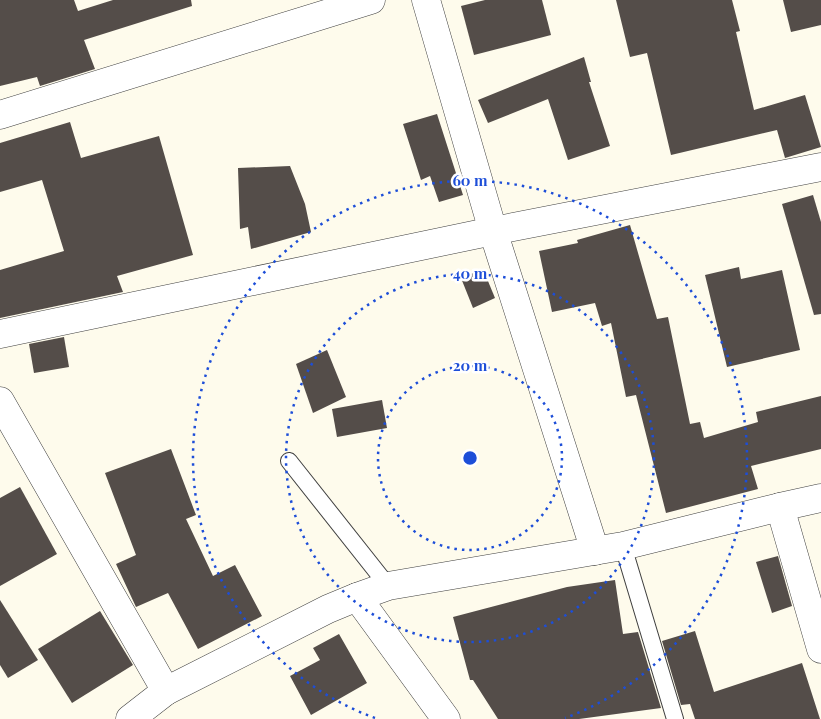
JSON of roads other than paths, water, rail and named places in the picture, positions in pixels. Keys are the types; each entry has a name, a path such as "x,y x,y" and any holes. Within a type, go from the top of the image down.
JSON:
{"street":[{"path":"0,115 371,0"},
{"path":"426,0 493,230 595,551"},
{"path":"0,334 493,230 821,166"},
{"path":"0,401 166,691"},
{"path":"130,719 166,691 328,609 388,586 623,546 780,506 821,498"},
{"path":"780,506 821,649"},
{"path":"357,597 446,719"}],"lane":[{"path":"289,461 388,586"},
{"path":"623,546 674,719"}]}
